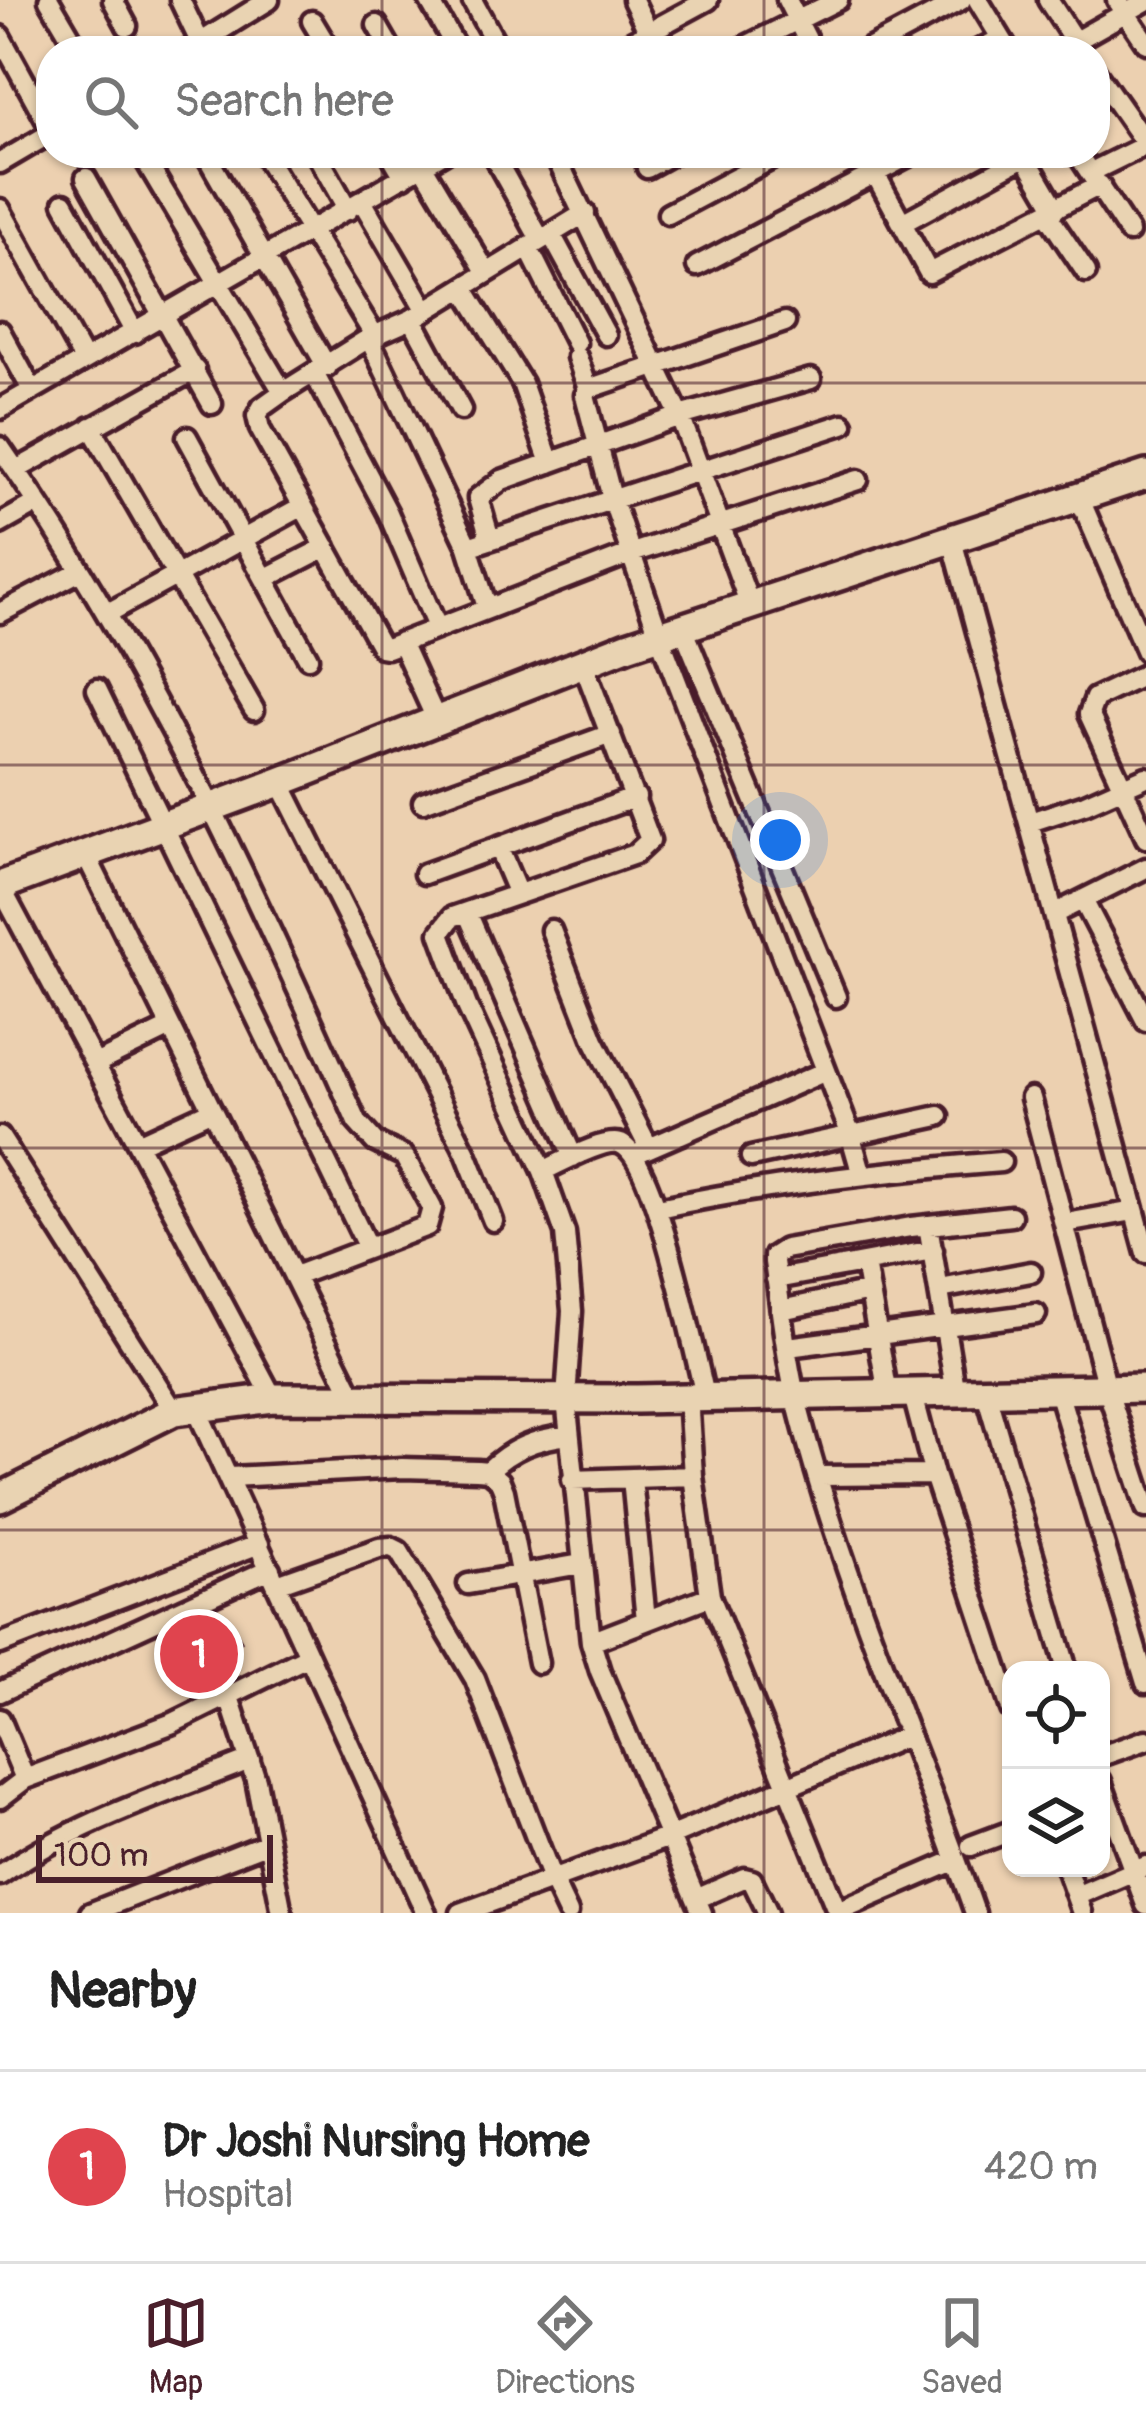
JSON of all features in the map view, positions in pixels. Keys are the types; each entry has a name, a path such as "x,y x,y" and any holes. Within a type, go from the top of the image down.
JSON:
{"main road":[{"path":"0,886 583,663 1146,475"},
{"path":"0,1498 185,1410 273,1398 566,1399 1146,1388"}],"street":[{"path":"49,0 70,36"},
{"path":"113,0 127,26"},
{"path":"179,0 190,36"},
{"path":"208,36 247,6 269,0"},
{"path":"429,0 449,36"},
{"path":"472,0 492,36"},
{"path":"633,0 649,31"},
{"path":"787,0 805,36"},
{"path":"768,36 838,0"},
{"path":"893,36 961,0"},
{"path":"978,0 1000,36"},
{"path":"1048,0 1066,36"},
{"path":"640,36 704,1"},
{"path":"1087,36 1122,7 1146,1"},
{"path":"1122,7 1146,43"},
{"path":"312,21 321,36"},
{"path":"377,25 383,36"},
{"path":"0,36 36,103"},
{"path":"873,168 929,273 1052,212 1146,145 1110,93"},
{"path":"0,163 36,140"},
{"path":"150,168 283,392"},
{"path":"214,168 265,257 321,371 437,627"},
{"path":"272,168 372,338 468,547 487,607"},
{"path":"327,168 355,206 418,314 461,410"},
{"path":"398,168 404,177"},
{"path":"0,409 420,168"},
{"path":"424,168 487,273"},
{"path":"500,168 540,240 606,335"},
{"path":"562,168 680,416 750,605"},
{"path":"668,214 755,168"},
{"path":"697,266 887,168"},
{"path":"902,224 1003,168"},
{"path":"1034,168 1086,272"},
{"path":"1088,168 1129,232"},
{"path":"86,178 212,404"},
{"path":"64,203 135,333"},
{"path":"0,209 84,360"},
{"path":"585,213 464,289 283,392 257,416 376,641 387,648 632,553 858,480"},
{"path":"540,240 577,350 612,498 632,553 836,997"},
{"path":"464,289 523,383 550,463"},
{"path":"588,389 785,322"},
{"path":"0,331 32,390"},
{"path":"16,470 195,370"},
{"path":"490,539 478,505 483,491 502,480 680,416 811,379"},
{"path":"468,547 843,424"},
{"path":"91,427 254,710"},
{"path":"187,437 308,658"},
{"path":"0,447 108,613 214,807 357,1122 375,1142 404,1156 432,1208 433,1218 427,1226 295,1276"},
{"path":"1079,497 1146,652"},
{"path":"0,524 37,503"},
{"path":"108,613 303,506"},
{"path":"952,540 1146,1253"},
{"path":"266,578 326,547"},
{"path":"0,613 80,571"},
{"path":"672,633 862,1174"},
{"path":"401,642 436,719"},
{"path":"583,663 650,840 644,849 452,917 440,933 566,1233 571,1268 566,1399 591,1642 699,1906 744,1878 752,1880 768,1913"},
{"path":"1146,674 1095,698 1089,714 1146,838"},
{"path":"97,689 368,1248"},
{"path":"423,802 611,734"},
{"path":"1030,822 1146,777"},
{"path":"280,782 466,1153 494,1221"},
{"path":"424,874 636,797"},
{"path":"498,847 518,894"},
{"path":"86,855 356,1400"},
{"path":"1054,914 1146,868"},
{"path":"0,886 273,1398"},
{"path":"1083,900 1144,1013"},
{"path":"467,912 573,1156"},
{"path":"550,930 641,1152 658,1208 697,1396 693,1476 710,1596 838,1912 1002,1836"},
{"path":"95,1064 171,1027"},
{"path":"543,1171 608,1143 641,1152 826,1071"},
{"path":"1031,1098 1107,1388 1146,1508"},
{"path":"138,1144 212,1110"},
{"path":"752,1157 939,1116"},
{"path":"0,1137 230,1478 426,1913"},
{"path":"658,1208 862,1174 1001,1162"},
{"path":"1066,1223 1134,1211"},
{"path":"975,1913 963,1853 907,1736 819,1476 796,1396 774,1256 785,1249 1011,1216"},
{"path":"928,1225 956,1394"},
{"path":"776,1279 933,1250"},
{"path":"865,1263 878,1336 934,1475 1002,1681"},
{"path":"940,1289 1031,1272"},
{"path":"782,1310 870,1291"},
{"path":"788,1347 1036,1314"},
{"path":"1058,1391 1146,1683"},
{"path":"986,1393 1064,1661"},
{"path":"488,1471 526,1443 569,1436"},
{"path":"230,1478 364,1469 488,1471 500,1480 503,1491 538,1663"},
{"path":"819,1476 934,1475"},
{"path":"572,1480 693,1476"},
{"path":"632,1478 646,1620"},
{"path":"0,1644 259,1544"},
{"path":"0,1692 273,1577 391,1547 399,1551 475,1679 568,1913"},
{"path":"468,1584 580,1564"},
{"path":"591,1642 710,1596"},
{"path":"0,1719 10,1786 229,1697 307,1657"},
{"path":"229,1697 250,1760 268,1843 276,1911"},
{"path":"461,1913 669,1837 907,1736"},
{"path":"1110,1753 1146,1740"},
{"path":"0,1875 43,1845 82,1826 250,1760"},
{"path":"1110,1802 1139,1869 1146,1905"},
{"path":"90,1913 268,1843"},
{"path":"1079,1905 1139,1869"}],"building":[{"path":"232,1625 241,1641 178,1675 170,1659"}],"place":[{"name":"Dr Joshi Nursing Home","path":"199,1654"}]}
